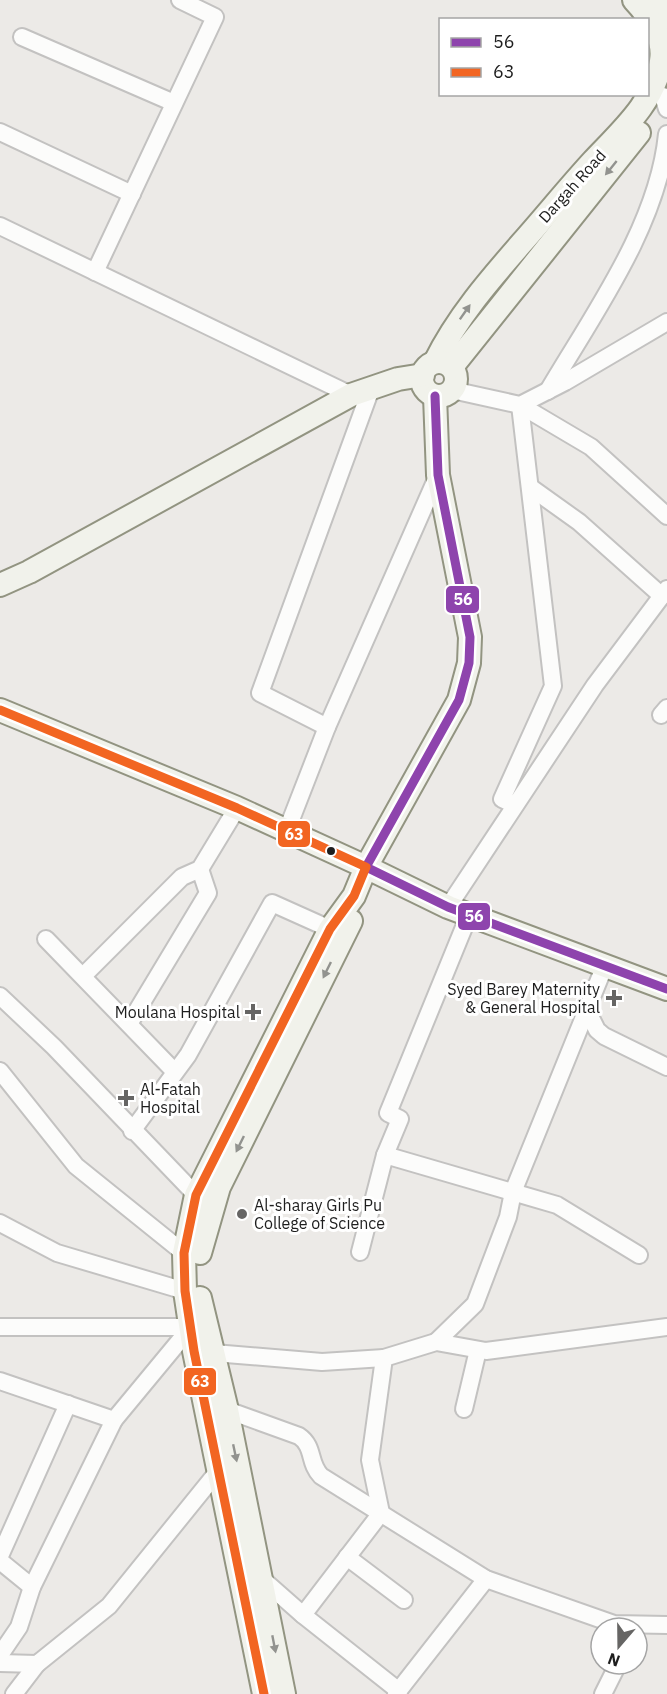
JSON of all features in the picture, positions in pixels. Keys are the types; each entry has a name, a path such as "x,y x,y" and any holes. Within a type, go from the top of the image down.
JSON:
{"main road":[{"name":"Dargah Road","path":"634,0 647,18"},
{"path":"654,0 667,18"},
{"name":"Dargah Road","path":"649,20 657,31 661,45 659,71 649,95"},
{"name":"Dargah Road","path":"437,368 449,336 482,289 593,161 620,134 648,96"},
{"name":"Dargah Road","path":"437,368 639,133 666,97"},
{"path":"0,585 29,572 351,395 372,386 437,368"},
{"path":"284,1694 227,1410 204,1352 191,1327 185,1291 184,1253 196,1195 330,929 354,896 366,867 459,700 470,663 470,637 438,475 443,393 456,383 437,368"},
{"path":"437,368 423,384 443,393"},
{"path":"0,710 237,808 448,907 667,989"},
{"path":"264,1694 219,1470 204,1352 198,1291 198,1263 206,1227 219,1187 352,920 354,896"}],"street":[{"path":"95,272 215,17 180,0"},
{"path":"22,37 174,103"},
{"path":"0,132 132,194"},
{"path":"548,391 646,220 664,163 667,134"},
{"path":"0,226 351,395"},
{"path":"520,405 662,331"},
{"path":"327,727 260,693 372,386"},
{"path":"443,393 520,405 591,447 667,516"},
{"path":"515,805 502,799 554,686 520,405"},
{"path":"287,830 327,727 438,475"},
{"path":"448,907 595,685 664,593 579,522 530,487"},
{"path":"83,976 182,877 200,869 237,808"},
{"path":"129,1024 208,893 200,869"},
{"path":"132,1131 188,1055 272,903 330,929"},
{"path":"360,1252 385,1155 400,1119 388,1113 469,915"},
{"path":"46,939 176,1072"},
{"path":"204,1352 322,1362 384,1358 436,1342 475,1304 508,1217 513,1192 605,965"},
{"path":"0,996 54,1047 132,1131 196,1195"},
{"path":"587,1010 597,1030 604,1036 667,1067"},
{"path":"0,1071 76,1166 184,1253"},
{"path":"385,1155 513,1192 574,1213 639,1255"},
{"path":"0,1223 57,1252 185,1291"},
{"path":"0,1328 191,1327"},
{"path":"0,1655 19,1627 32,1587 114,1420 191,1327"},
{"path":"436,1342 486,1351 667,1327"},
{"path":"464,1409 478,1350"},
{"path":"303,1615 381,1513 370,1460 384,1358"},
{"path":"0,1380 114,1420"},
{"path":"0,1556 68,1404"},
{"path":"227,1410 307,1441 316,1471 486,1579 591,1616"},
{"path":"14,1694 37,1664 109,1605 219,1470"},
{"path":"347,1557 404,1600"},
{"path":"0,1561 32,1587"},
{"path":"261,1578 397,1692 486,1579"},
{"path":"649,1626 667,1625"},
{"path":"0,1663 37,1664"},
{"path":"603,1694 612,1676"}],"transit line":[{"name":"56","path":"435,396 438,475 470,637 469,663 459,700 366,867 448,907 667,989"},
{"name":"63","path":"0,710 237,808 366,867 354,896 330,929 196,1195 184,1253 185,1291 194,1351 264,1694"}],"place":[{"name":"Syed Barey Maternity & General Hospital","path":"614,998"},
{"name":"Moulana Hospital","path":"253,1012"},
{"name":"Al-Fatah Hospital","path":"126,1098"},
{"name":"Al-sharay Girls Pu College of Science","path":"242,1214"}]}
